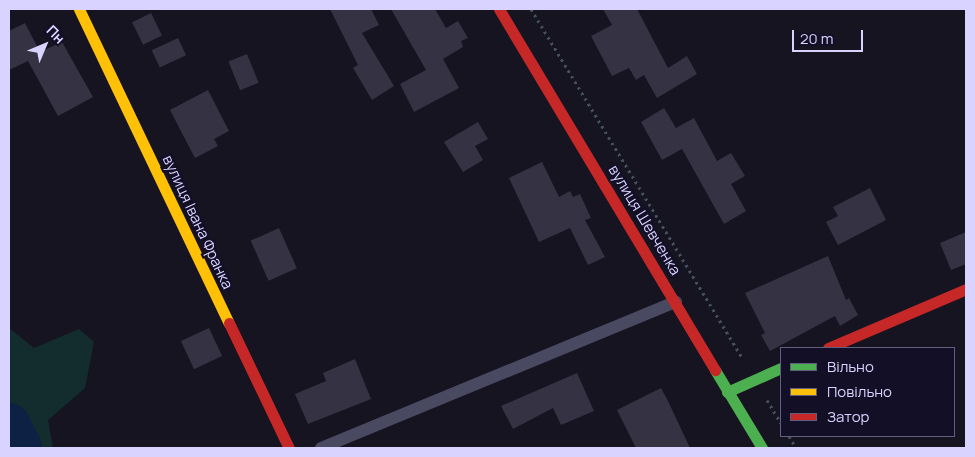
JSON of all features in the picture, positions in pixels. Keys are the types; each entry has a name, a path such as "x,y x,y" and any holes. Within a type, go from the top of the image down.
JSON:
{"street":[{"name":"вулиця Шевченка","path":"500,9 762,448"},
{"name":"вулиця Івана Франка","path":"85,11 289,448"},
{"path":"830,347 966,289"},
{"path":"727,392 780,368"}],"lane":[{"path":"321,448 676,302"}],"path":[{"path":"532,9 780,421"},
{"path":"790,437 796,448"}],"green space":[{"path":"9,328 34,348 79,329 94,342 85,388 48,420 53,448 9,448"}],"building":[{"path":"330,9 371,9 379,25 362,33 394,86 372,100 353,68 358,65"},
{"path":"391,9 435,9 446,28 458,21 468,38 461,41 463,47 443,59 459,88 414,112 400,84 426,70"},
{"path":"603,9 637,9 668,68 687,56 697,74 657,98 644,75 636,80 629,68 612,76 591,36 612,25"},
{"path":"151,13 162,35 143,45 132,22"},
{"path":"25,23 40,52 62,42 93,97 58,116 28,61 9,70 9,31"},
{"path":"178,38 186,55 160,67 152,50"},
{"path":"247,54 259,83 240,90 228,61"},
{"path":"208,90 229,131 214,139 218,146 195,158 170,110"},
{"path":"664,108 676,128 694,118 717,161 731,153 745,176 731,184 746,211 724,224 682,149 662,160 641,122"},
{"path":"478,122 488,139 475,146 483,160 463,172 444,142"},
{"path":"542,162 559,197 570,191 573,197 580,194 591,218 585,220 605,257 588,265 570,228 539,242 509,178"},
{"path":"870,188 886,220 838,245 826,222 838,216 833,207"},
{"path":"279,228 297,268 269,281 251,241"},
{"path":"966,232 966,264 951,270 940,243"},
{"path":"828,256 846,300 849,298 858,315 840,326 835,316 770,351 761,335 765,333 745,293"},
{"path":"209,328 222,356 194,369 181,341"},
{"path":"355,359 371,399 308,424 295,394 326,381 323,373"},
{"path":"577,373 594,411 561,425 553,408 513,429 501,406"},
{"path":"661,388 690,448 636,448 617,410"}],"waterway":[{"path":"9,424 21,448"}],"traffic: fast":[{"path":"727,392 780,368"},
{"path":"715,370 762,448"}],"traffic: slow":[{"path":"79,9 229,323"}],"traffic: jam":[{"path":"499,9 715,370"},
{"path":"830,347 966,289"},
{"path":"229,323 289,448"}]}
